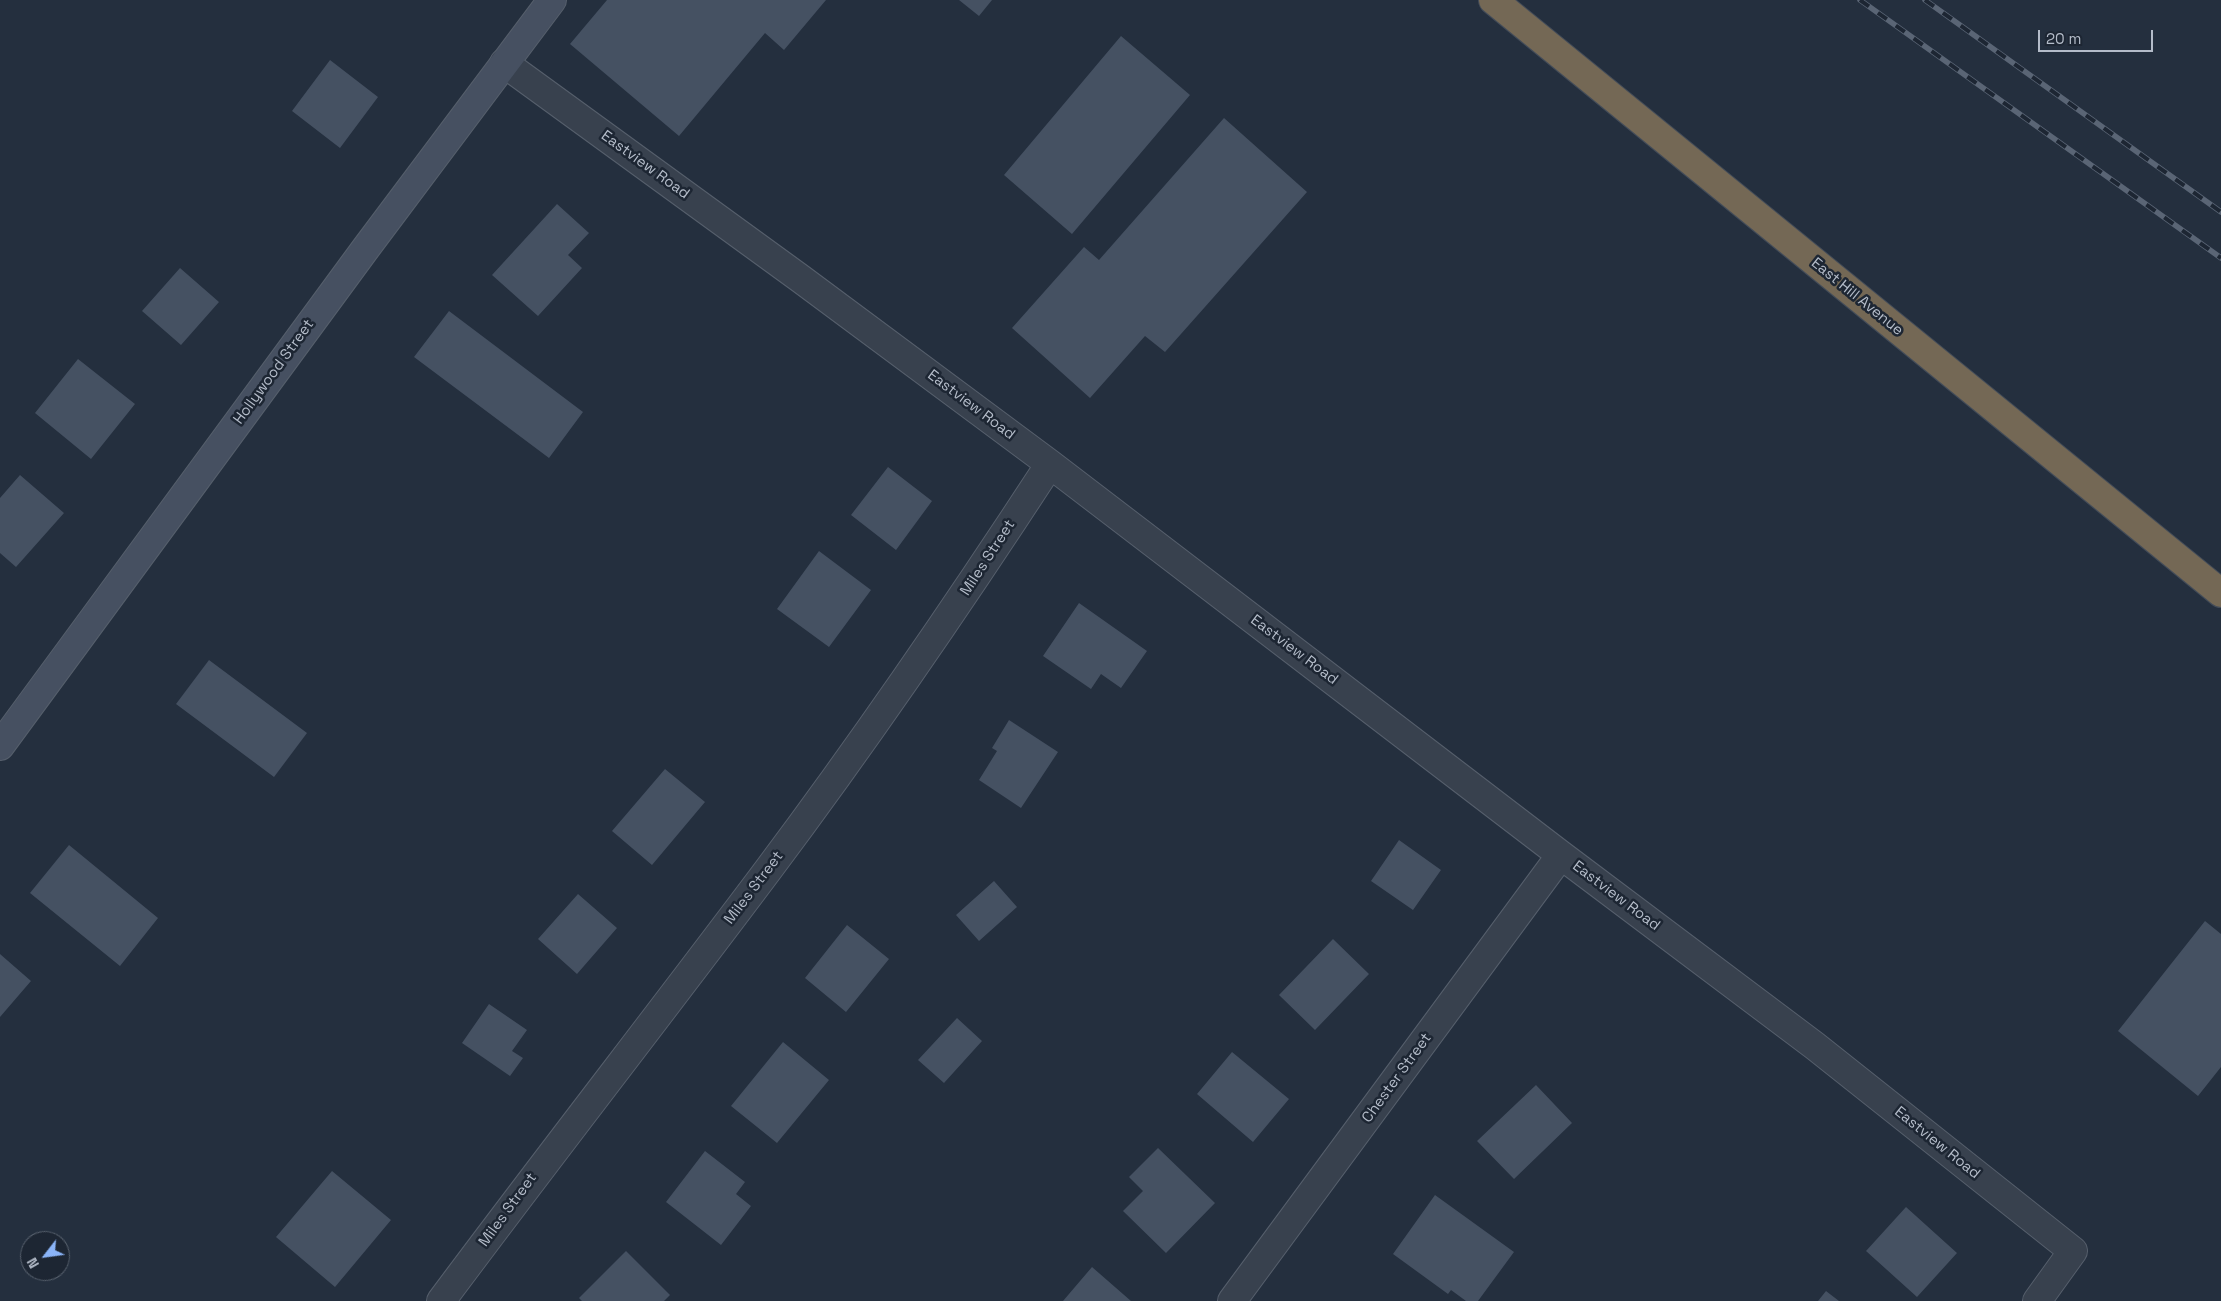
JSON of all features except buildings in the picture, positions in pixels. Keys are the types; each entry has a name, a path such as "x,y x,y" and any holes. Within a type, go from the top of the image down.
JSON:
{"highway":[{"name":"East Hill Avenue","path":"1493,0 2221,593"}],"street":[{"name":"Hollywood Street","path":"0,746 366,248 552,0"},
{"name":"Eastview Road","path":"504,63 793,273 1050,464 1561,855 1815,1046 2073,1251 2037,1301"},
{"name":"Miles Street","path":"442,1301 545,1160 770,868 950,618 1050,464"},
{"name":"Chester Street","path":"1232,1301 1561,855"}],"railway":[{"path":"1860,0 2221,258"},
{"path":"1925,0 2221,212"}]}
